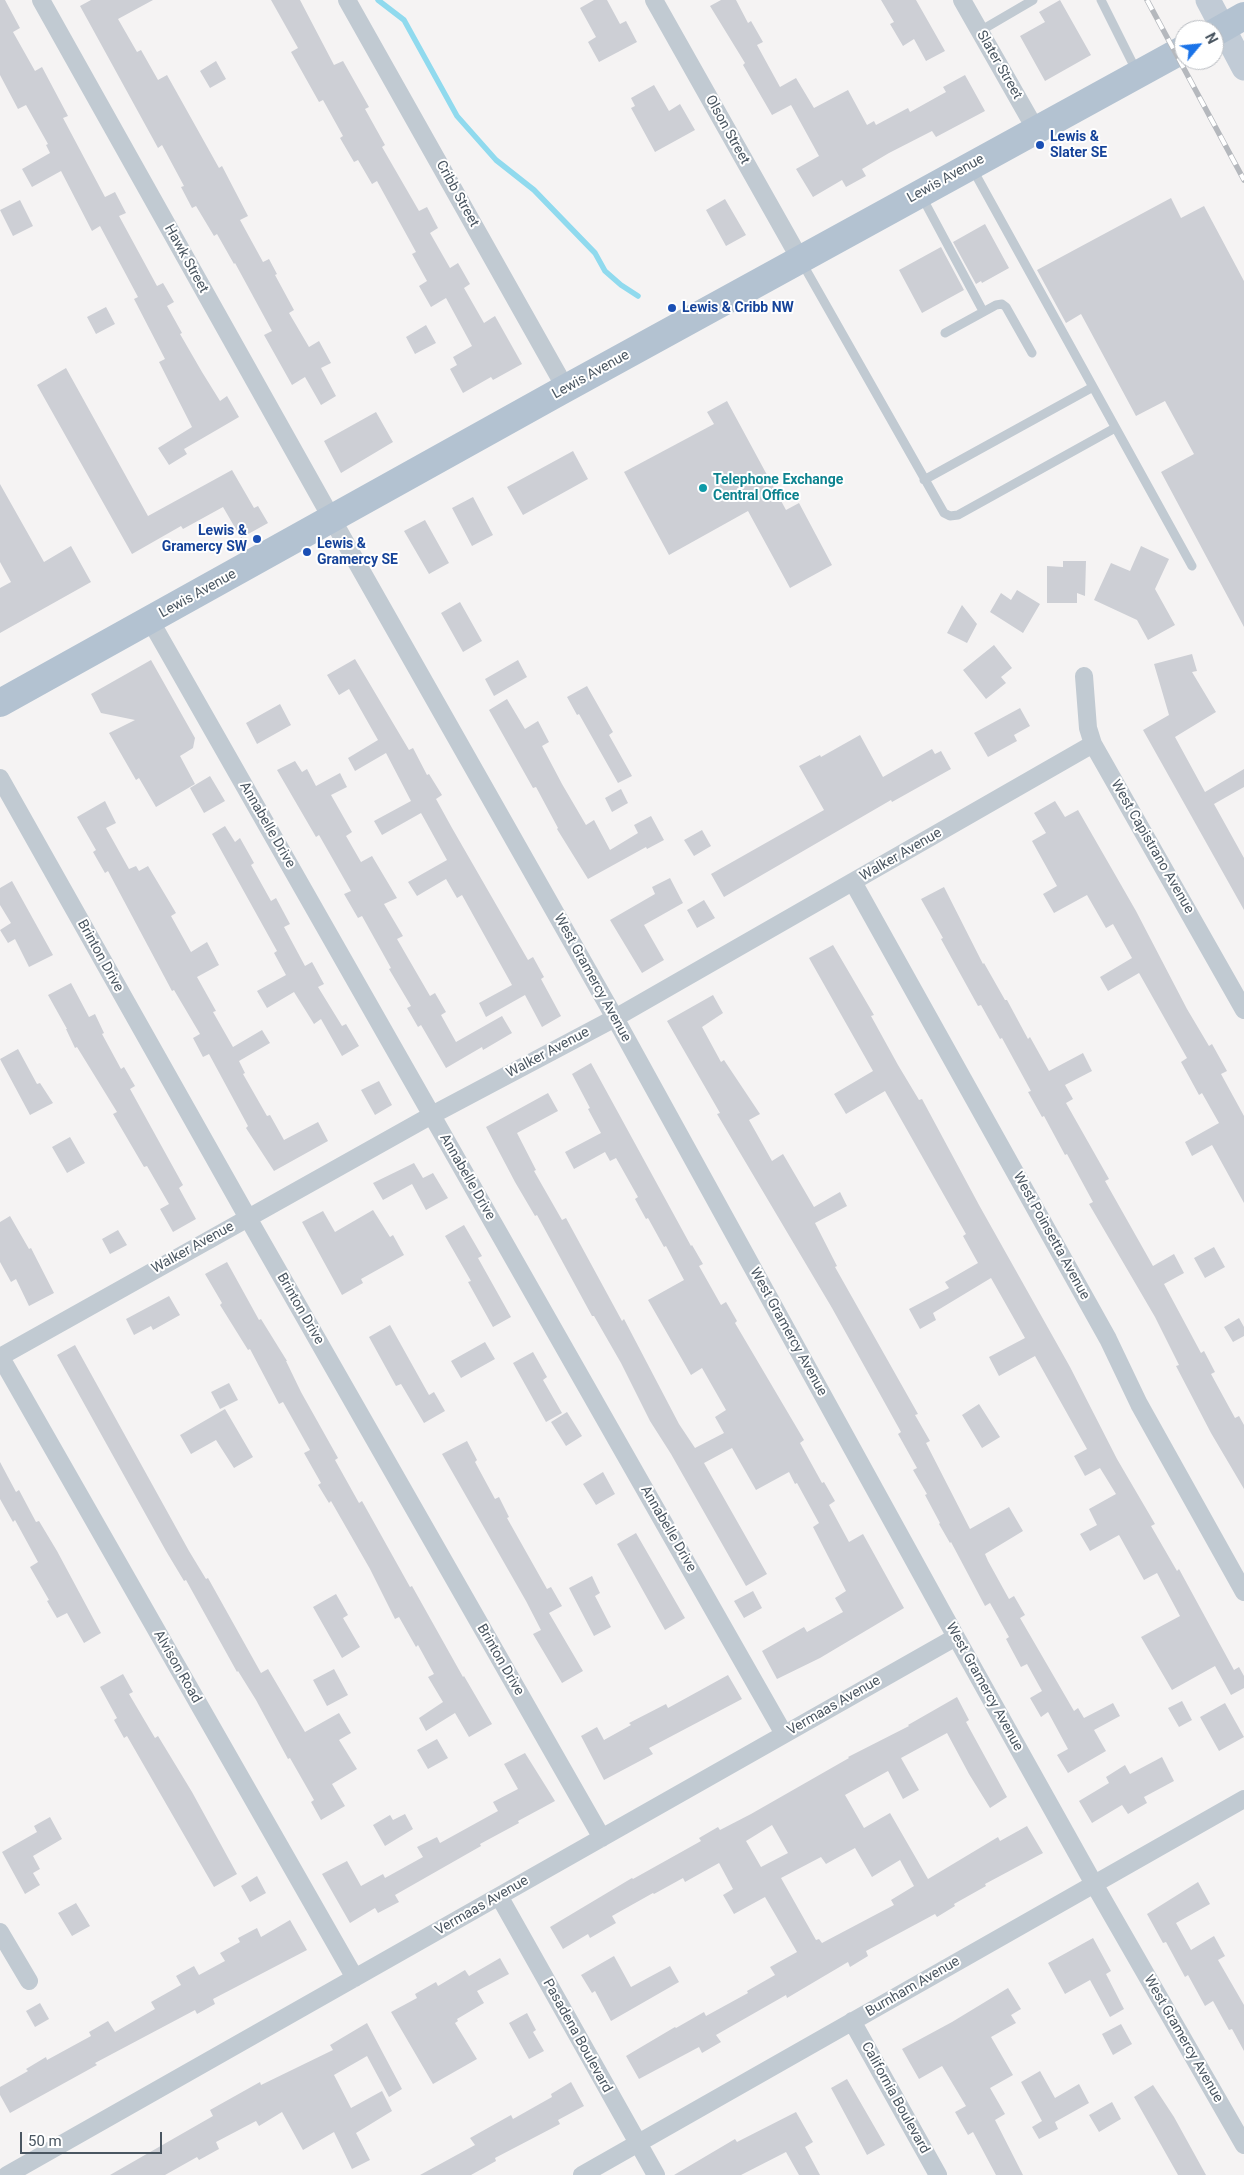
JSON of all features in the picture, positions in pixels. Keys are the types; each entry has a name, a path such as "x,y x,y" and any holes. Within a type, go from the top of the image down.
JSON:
{"main road":[{"path":"1208,0 1227,26 1244,68"},
{"name":"Lewis Avenue","path":"0,704 800,259 1174,55"}],"street":[{"name":"Hawk Street","path":"41,0 332,519"},
{"name":"Cribb Street","path":"347,0 566,389"},
{"name":"Olson Street","path":"654,0 800,259"},
{"name":"Slater Street","path":"962,0 1036,130"},
{"name":"West Gramercy Avenue","path":"332,519 615,1018 1094,1884 1244,2145"},
{"name":"Annabelle Drive","path":"150,620 784,1734"},
{"name":"West Capistrano Avenue","path":"1084,676 1088,728 1093,744 1244,1010"},
{"name":"Walker Avenue","path":"0,1357 432,1115 615,1018 1093,744"},
{"name":"Brinton Drive","path":"0,778 248,1218 602,1838"},
{"name":"West Poinsetta Avenue","path":"853,882 1094,1314 1139,1404 1244,1592"},
{"name":"Alvison Road","path":"0,1357 355,1978"},
{"name":"Vermaas Avenue","path":"8,2175 956,1637"},
{"name":"Burnham Avenue","path":"582,2175 1244,1799"},
{"name":"Pasadena Boulevard","path":"499,1896 656,2175"},
{"path":"0,1932 28,1981"},
{"name":"California Boulevard","path":"852,2021 938,2175"}],"lane":[{"path":"980,31 1033,0"},
{"path":"1101,0 1138,74"},
{"path":"971,166 1192,566"},
{"path":"920,194 984,311"},
{"path":"800,259 944,513 950,516 958,515 1116,428"},
{"path":"945,333 996,304 1002,304 1006,307 1032,353"},
{"path":"924,480 1093,386"}],"building":[{"path":"0,0 5,0 20,28 13,32 35,71 42,67 68,116 63,118 105,197 115,192 126,213 119,216 157,286 163,283 174,302 167,306 182,333 180,334 220,401 227,396 239,417 184,449 187,454 169,465 158,448 192,427 159,362 165,359 134,299 138,297 100,226 92,231 61,171 32,187 22,169 50,153 46,145 48,144 26,105 18,109 0,75"},
{"path":"91,0 153,0 118,19 137,52 141,50 158,80 167,75 219,168 222,166 248,216 240,220 263,262 269,259 277,274 275,275 294,310 289,313 309,347 319,341 331,363 321,368 336,396 321,405 305,377 292,385 264,335 272,331 235,263 217,234 214,236 196,206 192,208 181,187 184,186 162,145 158,148 80,6"},
{"path":"271,0 300,0 334,65 343,61 369,107 365,109 385,145 382,147 419,211 427,207 438,228 430,233 450,268 458,263 470,284 464,288 484,323 495,316 522,364 493,380 491,377 463,393 450,369 457,365 453,357 472,346 446,298 431,307 419,286 427,281 412,254 416,252 377,181 372,184 358,160 354,162 340,138 343,136 323,100 319,102 291,52 298,48"},
{"path":"594,0 607,0 620,24 626,21 637,42 599,62 588,42 596,37 580,8"},
{"path":"721,0 736,0 748,23 751,21 763,42 757,45 780,87 796,78 814,108 848,90 867,125 874,121 876,125 908,108 910,112 946,92 943,87 965,75 985,111 936,137 932,131 889,153 862,169 866,176 846,187 842,180 813,197 796,169 819,156 791,105 772,115 743,65 745,63 710,6"},
{"path":"881,0 916,0 945,51 926,61 914,39 903,46 890,24 894,22"},
{"path":"1060,0 1091,55 1045,81 1020,36 1045,22 1039,12"},
{"path":"216,61 226,79 210,88 200,71"},
{"path":"654,85 669,111 680,104 695,130 655,152 631,108 635,106 631,98"},
{"path":"1171,198 1181,218 1204,206 1244,281 1244,627 1161,472 1194,454 1165,401 1136,416 1081,314 1066,323 1037,270"},
{"path":"725,199 746,235 726,246 706,210"},
{"path":"20,200 33,226 13,236 0,210"},
{"path":"985,224 1009,268 982,283 981,281 976,284 953,242"},
{"path":"941,247 964,290 922,313 899,270"},
{"path":"106,307 115,324 96,334 87,317"},
{"path":"426,325 436,343 415,354 406,337"},
{"path":"66,368 148,516 232,470 254,508 258,506 268,523 241,538 223,507 183,529 181,526 132,554 37,385"},
{"name":"Telephone Exchange Central Office","path":"727,401 786,510 799,503 832,565 790,588 748,511 669,555 624,472 714,424 707,412"},
{"path":"376,412 393,442 341,473 324,441"},
{"path":"573,451 588,479 523,515 507,487"},
{"path":"0,484 44,562 71,546 91,582 0,633 0,588 11,582 0,562"},
{"path":"473,497 493,535 472,546 452,508"},
{"path":"425,520 449,563 429,574 404,531"},
{"path":"1141,546 1169,559 1155,589 1175,625 1148,640 1137,620 1094,600 1111,563 1130,571"},
{"path":"1063,561 1086,561 1085,596 1077,593 1077,603 1047,603 1047,566 1063,567"},
{"path":"1017,590 1040,604 1023,633 990,612 1001,593 1011,600"},
{"path":"460,602 482,641 463,652 441,613"},
{"path":"962,605 977,624 967,643 947,633"},
{"path":"994,645 1012,668 1001,677 1006,683 986,699 963,670"},
{"path":"1192,654 1197,671 1192,672 1216,712 1175,737 1205,792 1244,769 1244,787 1214,804 1244,858 1244,910 1143,730 1169,715 1154,664"},
{"path":"355,659 409,750 413,748 427,775 429,774 442,795 436,799 452,828 528,960 533,957 544,977 541,979 561,1016 542,1027 525,995 486,1017 479,1003 512,985 462,895 457,898 446,879 417,896 408,882 447,860 421,813 382,835 374,821 411,801 386,753 355,771 348,758 378,740 349,689 339,695 327,675"},
{"path":"151,660 195,738 193,748 180,756 195,784 156,807 139,778 136,780 109,733 135,720 101,713 91,694"},
{"path":"518,660 527,677 494,696 485,679"},
{"path":"587,686 613,732 609,735 632,776 618,783 579,714 577,715 567,697"},
{"path":"507,699 525,729 538,721 549,742 542,746 562,784 586,825 594,820 610,850 638,833 634,825 651,816 664,840 647,849 646,847 588,879 557,829 536,787 533,788 489,710"},
{"path":"280,704 291,725 257,744 246,723"},
{"path":"1020,708 1030,726 1014,735 1017,741 988,757 974,733"},
{"path":"860,735 883,777 932,749 935,754 941,751 951,769 892,802 891,800 724,897 711,874 824,810 799,766 820,755 821,757"},
{"path":"295,761 302,772 307,769 316,786 340,773 347,787 331,795 352,832 346,836 361,862 372,856 397,898 384,904 403,936 397,939 430,996 435,993 446,1012 441,1015 456,1042 502,1016 512,1033 483,1050 482,1047 446,1068 421,1025 418,1027 407,1008 411,1006 389,969 391,968 362,916 358,918 344,894 351,891 319,835 316,837 277,770"},
{"path":"210,776 225,801 204,813 190,788"},
{"path":"621,789 628,803 612,812 605,798"},
{"path":"105,801 116,823 106,828 129,869 136,866 139,871 148,866 176,913 171,916 191,952 207,942 219,965 197,977 216,1011 213,1012 233,1047 262,1030 270,1043 239,1061 245,1073 243,1074 267,1116 270,1115 284,1140 318,1122 328,1141 274,1171 246,1128 248,1126 209,1054 203,1057 193,1038 200,1034 174,990 172,991 108,871 105,873 93,852 96,850 77,817"},
{"path":"1055,801 1065,817 1078,810 1136,911 1187,1009 1209,1046 1212,1044 1227,1071 1221,1074 1244,1116 1244,1203 1212,1145 1192,1156 1185,1142 1219,1123 1202,1093 1199,1095 1181,1062 1187,1058 1139,973 1108,991 1100,977 1132,958 1113,924 1106,928 1087,895 1054,913 1043,894 1057,886 1032,841 1046,833 1034,813"},
{"path":"225,826 235,842 240,838 254,863 251,865 271,901 276,898 290,924 284,927 305,966 312,962 324,984 318,987 342,1026 346,1024 359,1046 342,1056 321,1019 314,1024 294,992 267,1008 257,991 286,975 274,953 277,951 212,834"},
{"path":"702,830 711,846 694,856 684,840"},
{"path":"670,878 683,903 644,925 664,960 642,973 610,920 655,894 652,887"},
{"path":"12,881 53,955 29,967 15,939 8,943 0,930 11,923 0,905 0,888"},
{"path":"944,887 983,964 1005,1000 1007,1000 1028,1039 1030,1037 1049,1071 1083,1053 1092,1071 1065,1085 1073,1099 1066,1103 1109,1179 1105,1181 1153,1266 1174,1254 1184,1273 1164,1284 1201,1353 1204,1351 1215,1372 1211,1374 1235,1418 1239,1416 1244,1425 1244,1489 1211,1433 1176,1366 1179,1365 1155,1317 1089,1204 1093,1202 1067,1154 1065,1155 1044,1116 1042,1117 1028,1092 1031,1091 1002,1038 1000,1039 981,1005 978,1006 921,899"},
{"path":"704,900 715,918 697,928 687,910"},
{"path":"833,945 874,1015 871,1016 898,1065 919,1100 922,1099 1070,1367 1117,1459 1155,1524 1151,1526 1177,1571 1179,1569 1234,1670 1239,1667 1244,1676 1244,1688 1231,1695 1215,1666 1172,1690 1141,1637 1180,1616 1157,1573 1144,1580 1119,1535 1090,1551 1080,1534 1097,1525 1089,1509 1116,1494 1100,1468 1085,1476 1074,1456 1087,1449 1035,1356 999,1376 989,1357 1025,1338 991,1278 933,1313 936,1320 920,1329 909,1309 949,1288 945,1282 978,1263 963,1236 966,1234 885,1091 846,1114 834,1094 873,1071 809,958"},
{"path":"71,983 89,1017 95,1014 104,1033 102,1034 121,1069 124,1067 135,1086 130,1089 183,1185 179,1188 196,1219 173,1232 160,1209 169,1204 147,1166 144,1167 113,1114 117,1112 77,1047 75,1048 48,995"},
{"path":"713,995 723,1013 702,1027 721,1062 724,1060 760,1114 749,1120 772,1161 783,1154 814,1207 840,1192 847,1206 815,1223 837,1266 835,1267 918,1414 915,1415 930,1441 926,1443 970,1529 1009,1507 1023,1531 985,1554 1009,1599 1014,1596 1025,1615 1020,1618 1074,1711 1078,1708 1084,1718 1113,1703 1120,1716 1094,1730 1106,1751 1068,1773 1057,1755 1068,1749 1048,1712 1041,1717 1030,1698 1042,1691 1027,1664 1021,1667 1006,1639 1009,1637 990,1603 985,1606 951,1542 939,1524 925,1495 927,1494 913,1470 917,1468 898,1434 901,1432 832,1308 717,1114 720,1113 667,1021"},
{"path":"18,1049 37,1084 40,1083 53,1103 30,1115 0,1059"},
{"path":"591,1063 691,1246 703,1264 699,1266 721,1305 726,1302 737,1321 735,1323 804,1440 800,1443 822,1483 824,1482 835,1501 829,1505 849,1542 863,1534 904,1608 820,1658 777,1679 762,1651 804,1627 807,1632 843,1612 835,1598 846,1591 813,1527 819,1523 789,1472 756,1490 732,1448 704,1463 767,1574 746,1586 671,1454 650,1421 621,1363 594,1316 592,1316 537,1215 535,1216 515,1182 486,1127 548,1093 558,1111 517,1133 536,1170 534,1171 562,1220 566,1218 622,1321 624,1319 679,1424 695,1448 724,1433 715,1417 726,1410 702,1368 691,1375 648,1300 684,1280 666,1246 664,1247 648,1218 646,1219 635,1199 638,1197 616,1158 610,1161 605,1152 574,1169 565,1152 601,1133 572,1074"},
{"path":"379,1081 392,1105 375,1115 361,1090"},
{"path":"70,1137 85,1163 67,1173 52,1147"},
{"path":"414,1163 423,1178 433,1173 448,1198 426,1210 412,1184 383,1200 373,1183"},
{"path":"373,1210 390,1237 393,1235 404,1255 361,1279 363,1283 342,1295 302,1222 323,1211 335,1232"},
{"path":"10,1216 29,1249 31,1248 54,1293 29,1306 16,1279 11,1282 0,1262 0,1222"},
{"path":"464,1225 482,1256 478,1258 511,1317 493,1327 468,1282 471,1281 445,1236"},
{"path":"118,1230 127,1245 110,1254 102,1239"},
{"path":"1214,1247 1225,1267 1205,1278 1194,1258"},
{"path":"227,1262 259,1320 261,1319 287,1361 301,1392 338,1458 335,1460 359,1503 362,1501 410,1587 412,1586 463,1677 492,1724 469,1737 455,1713 426,1731 419,1718 443,1702 428,1677 434,1674 418,1645 416,1647 399,1617 395,1619 370,1569 331,1501 329,1503 318,1485 321,1483 304,1453 310,1450 283,1402 279,1404 250,1349 248,1350 220,1305 222,1303 205,1274"},
{"path":"169,1296 180,1315 153,1330 151,1326 134,1335 126,1319"},
{"path":"1239,1318 1244,1327 1244,1336 1233,1342 1224,1327"},
{"path":"390,1325 429,1395 434,1392 445,1411 424,1423 401,1384 396,1386 369,1337"},
{"path":"485,1342 495,1359 461,1378 451,1361"},
{"path":"75,1345 189,1551 206,1579 208,1578 261,1673 268,1669 305,1732 339,1713 351,1733 339,1740 357,1769 332,1784 345,1806 321,1820 311,1802 314,1800 290,1758 288,1759 256,1700 237,1672 186,1580 184,1581 166,1551 57,1355"},
{"path":"533,1352 547,1377 543,1380 562,1413 546,1422 513,1363"},
{"path":"229,1383 238,1400 220,1409 211,1392"},
{"path":"979,1404 1000,1437 982,1448 962,1415"},
{"path":"225,1409 253,1457 234,1468 216,1440 191,1454 180,1435"},
{"path":"567,1412 582,1436 566,1446 551,1422"},
{"path":"467,1441 477,1460 475,1462 495,1499 499,1497 509,1517 507,1518 547,1589 551,1587 562,1606 549,1613 583,1671 562,1683 533,1634 541,1630 526,1601 442,1454"},
{"path":"0,1462 16,1492 19,1490 36,1522 39,1521 57,1551 101,1633 84,1643 67,1613 57,1618 30,1567 38,1562 15,1520 13,1522 0,1499"},
{"path":"603,1472 615,1494 596,1505 583,1484"},
{"path":"636,1533 685,1618 665,1630 617,1544"},
{"path":"592,1576 600,1593 595,1596 611,1627 594,1636 569,1588"},
{"path":"753,1591 762,1608 744,1618 734,1601"},
{"path":"336,1594 348,1615 343,1618 360,1647 342,1658 313,1607"},
{"path":"334,1669 348,1695 327,1706 313,1680"},
{"path":"123,1674 133,1692 129,1694 155,1738 158,1736 192,1792 237,1874 214,1887 127,1736 124,1738 114,1720 117,1718 100,1687"},
{"path":"728,1675 742,1699 649,1748 653,1754 604,1780 581,1736 597,1727 604,1740 631,1725 629,1723 666,1704 668,1708"},
{"path":"957,1697 969,1720 966,1722 1007,1797 990,1808 947,1733 901,1758 919,1790 903,1799 888,1771 845,1795 864,1828 890,1813 928,1879 998,1837 1000,1841 1027,1826 1043,1853 985,1884 986,1886 954,1904 955,1906 937,1917 935,1914 866,1951 868,1956 850,1967 848,1962 787,1998 786,1995 716,2035 721,2042 702,2053 699,2047 639,2079 626,2056 704,2012 706,2016 748,1993 747,1991 775,1975 770,1967 797,1952 765,1897 734,1914 723,1895 733,1889 719,1863 685,1882 683,1878 653,1893 612,1916 616,1923 590,1938 588,1934 563,1949 550,1927 632,1878 701,1841 699,1838 718,1827 720,1830 751,1814 848,1757","holes":["772,1825 788,1853 761,1867 746,1841","855,1848 872,1877 900,1860 914,1886 891,1900 894,1905 822,1943 819,1939 816,1940 781,1878 821,1857 826,1864"]},
{"path":"1182,1701 1192,1720 1179,1727 1168,1708"},
{"path":"1225,1703 1244,1737 1219,1751 1200,1717"},
{"path":"437,1739 448,1758 428,1769 417,1750"},
{"path":"525,1753 555,1801 395,1895 399,1902 378,1913 375,1908 350,1923 322,1874 347,1861 361,1886 383,1874 385,1878 423,1857 417,1847 437,1837 440,1843 498,1811 493,1802 518,1789 504,1764"},
{"path":"1162,1757 1174,1781 1144,1797 1147,1803 1128,1814 1122,1805 1092,1823 1079,1801 1109,1783 1106,1777 1125,1765 1130,1774"},
{"path":"405,1814 413,1829 385,1846 373,1825 390,1815 393,1820"},
{"path":"50,1817 62,1839 33,1856 40,1869 33,1873 40,1885 25,1894 2,1852 37,1832 34,1826"},
{"path":"257,1876 266,1893 250,1902 241,1886"},
{"path":"1198,1882 1210,1904 1176,1923 1191,1950 1214,1936 1225,1956 1218,1960 1244,2005 1244,2051 1232,2029 1229,2030 1213,2001 1205,2006 1188,1975 1185,1977 1166,1942 1163,1943 1147,1914"},
{"path":"76,1903 90,1926 72,1936 58,1913"},
{"path":"290,1920 307,1950 213,1999 215,2004 197,2014 195,2010 95,2063 97,2065 10,2113 0,2095 0,2087 28,2071 26,2069 46,2057 47,2060 91,2036 89,2032 108,2021 115,2032 155,2009 151,2002 181,1985 176,1976 194,1966 199,1975 225,1961 220,1953 240,1942 238,1938 257,1928 261,1937"},
{"path":"1093,1938 1111,1971 1106,1974 1124,2009 1110,2017 1090,1980 1065,1994 1048,1963"},
{"path":"614,1956 631,1987 670,1966 679,1982 611,2021 595,1991 592,1993 581,1975"},
{"path":"500,1958 509,1974 477,1991 484,2003 457,2019 458,2021 455,2023 477,2059 433,2084 391,2012 417,1998 415,1994 436,1982 438,1986 465,1970 469,1976"},
{"path":"1008,1988 1021,2009 1011,2015 1016,2023 991,2037 1013,2075 990,2088 1005,2114 995,2120 1023,2175 996,2175 973,2132 968,2135 955,2112 966,2106 942,2066 919,2079 902,2049 952,2022"},
{"path":"40,2003 49,2019 35,2027 26,2011"},
{"path":"527,2013 536,2030 533,2032 544,2051 529,2059 509,2023"},
{"path":"367,2023 402,2089 389,2097 367,2056 334,2075 351,2108 382,2091 392,2111 356,2133 370,2160 352,2169 334,2132 303,2150 282,2112 259,2126 256,2121 216,2142 219,2149 199,2160 197,2157 165,2175 110,2175 213,2116 210,2110 260,2082 261,2085 333,2050 330,2045"},
{"path":"1121,2024 1132,2044 1113,2055 1102,2034"},
{"path":"1040,2071 1055,2098 1079,2084 1089,2103 1055,2122 1058,2129 1039,2139 1032,2127 1042,2121 1021,2082"},
{"path":"847,2079 885,2145 867,2155 831,2088"},
{"path":"571,2082 584,2106 558,2120 560,2124 495,2158 496,2161 471,2175 420,2175 475,2145 470,2138 511,2115 513,2119 552,2097 551,2094"},
{"path":"1153,2085 1174,2117 1206,2175 1178,2175 1134,2097"},
{"path":"1112,2102 1121,2119 1099,2132 1089,2115"},
{"path":"796,2112 813,2142 805,2147 820,2175 799,2175 786,2152 741,2175 674,2175 735,2139 737,2142"}],"waterway":[{"path":"378,0 404,20 457,116 496,160 534,190 595,253 605,271 638,296"}],"railway":[{"path":"1147,0 1244,180"}],"place":[{"name":"Lewis & Slater SE","path":"1040,145"},
{"name":"Lewis & Cribb NW","path":"672,308"},
{"name":"Telephone Exchange Central Office","path":"703,488"},
{"name":"Lewis & Gramercy SW","path":"257,539"},
{"name":"Lewis & Gramercy SE","path":"307,552"}]}
